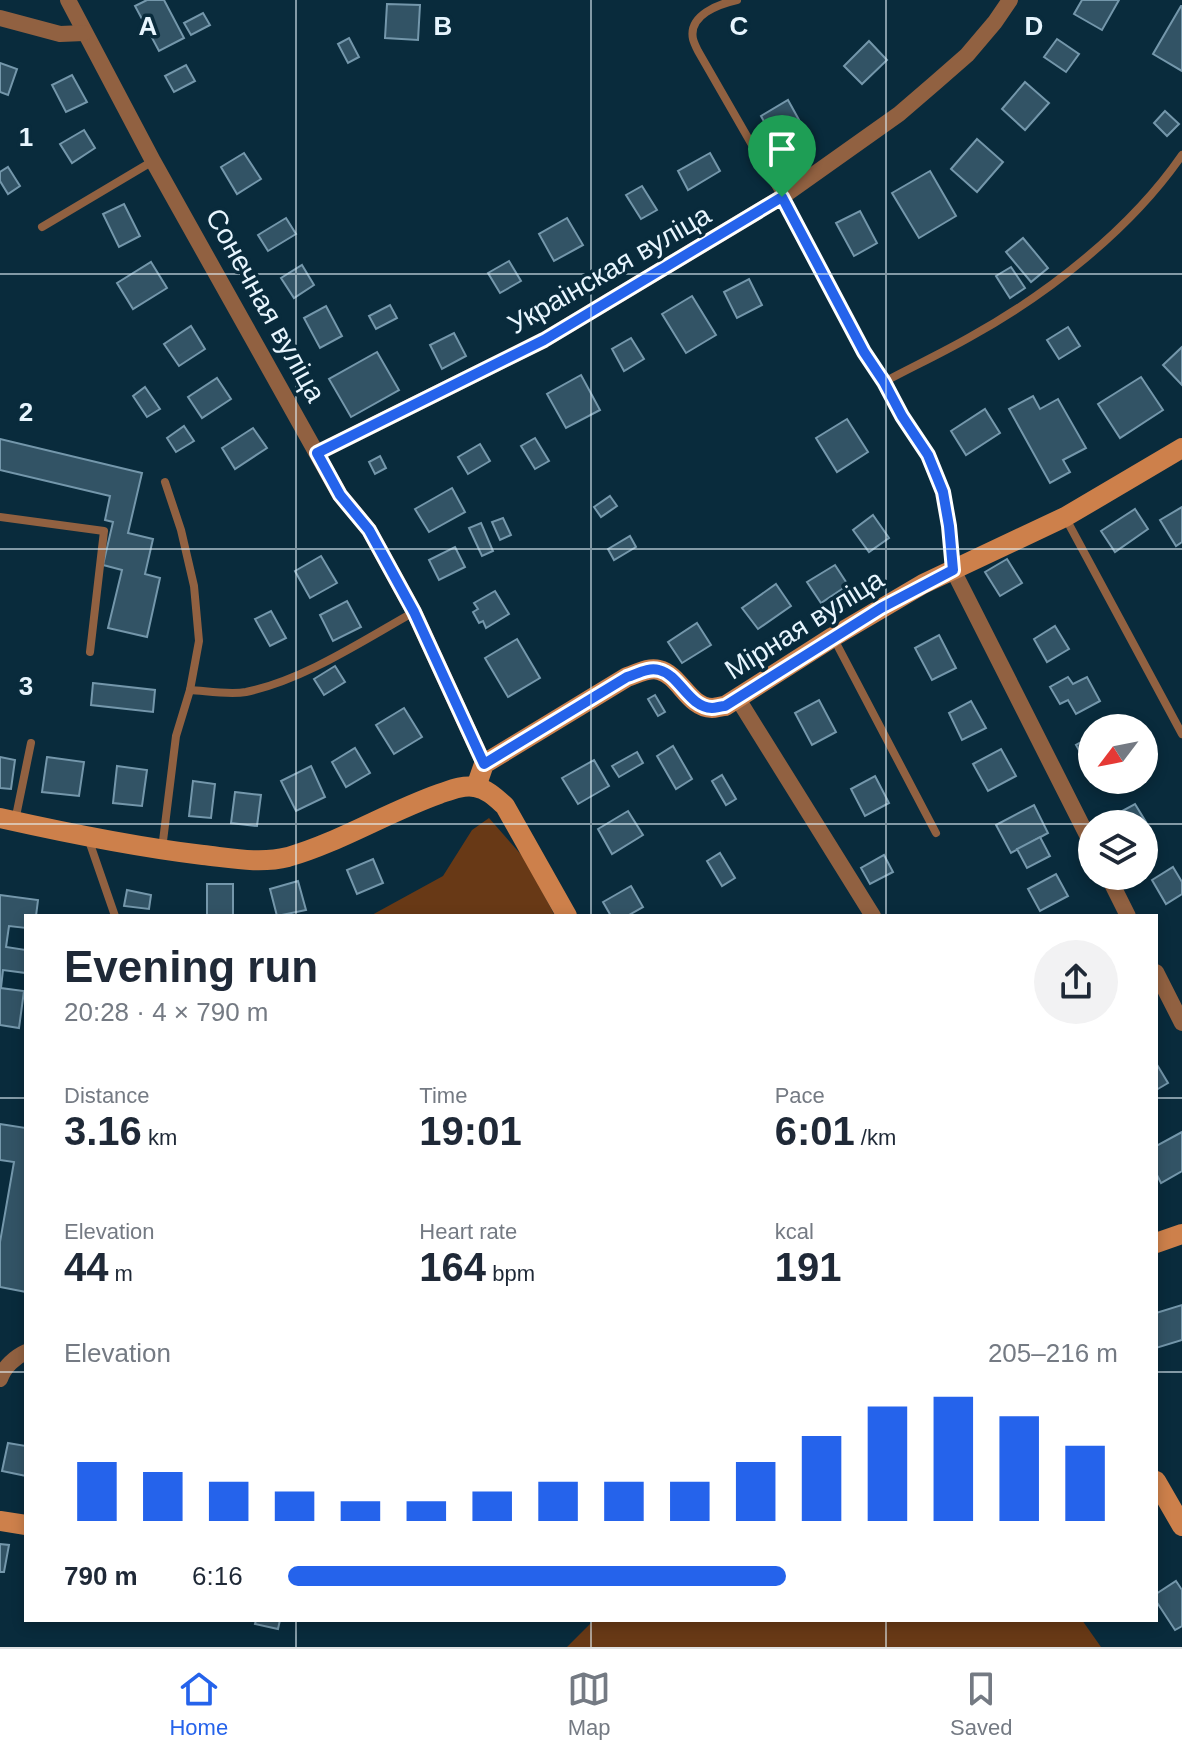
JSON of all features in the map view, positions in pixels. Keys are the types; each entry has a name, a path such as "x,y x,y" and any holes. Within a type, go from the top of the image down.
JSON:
{"street":[{"name":"Сонечная вуліца","path":"68,0 153,161 340,495 369,530 414,612 484,764"},
{"name":"Украінская вуліца","path":"317,453 544,340 782,197 886,123 935,83 967,55 1010,0"},
{"path":"0,18 60,34 84,33"},
{"name":"Мірная вуліца","path":"484,764 627,677 647,670 661,670 697,703 712,708 725,706 923,584 1065,517 1182,448"},
{"path":"953,570 1078,817"},
{"path":"738,699 872,914"},
{"path":"480,789 484,764"},
{"path":"8,820 162,850 254,861 286,857 462,787 480,789 505,806 566,914"},
{"path":"1115,890 1127,914"},
{"path":"1158,976 1182,1023"},
{"path":"1158,1242 1182,1234"},
{"path":"0,1379 18,1355 24,1353"},
{"path":"1158,1484 1182,1526"},
{"path":"0,1521 24,1525"}],"lane":[{"path":"737,0 706,11 694,24 692,37 864,352 928,455 943,492 953,570"},
{"path":"884,382 971,337 1060,279 1129,219 1182,155"},
{"path":"42,227 153,161"},
{"path":"162,850 176,736 190,690 199,641 194,586 181,530 165,482"},
{"path":"0,517 104,531 90,652"},
{"path":"1065,517 1182,734"},
{"path":"190,690 243,693 280,682 414,612"},
{"path":"833,637 936,833"},
{"path":"8,820 31,743"},
{"path":"88,837 114,914"}],"shaded area":[{"path":"489,818 525,859 554,914 374,914 443,876 472,830"},
{"path":"592,1622 1083,1622 1101,1647 567,1647"}],"building":[{"path":"147,0 164,0 184,38 159,51 135,6"},
{"path":"1082,0 1119,0 1102,30 1074,14"},
{"path":"387,4 420,5 418,40 385,38"},
{"path":"1182,6 1182,71 1153,54"},
{"path":"203,13 210,25 191,35 184,23"},
{"path":"349,38 359,57 348,63 338,44"},
{"path":"1057,39 1079,54 1066,72 1044,57"},
{"path":"869,41 887,60 862,84 844,66"},
{"path":"0,63 17,69 8,95 0,92"},
{"path":"186,65 195,81 174,92 165,76"},
{"path":"72,75 87,102 66,112 52,85"},
{"path":"1025,82 1049,103 1025,130 1002,109"},
{"path":"788,100 804,129 777,145 761,116"},
{"path":"1165,111 1179,124 1167,136 1154,123"},
{"path":"84,130 95,148 72,163 60,144"},
{"path":"977,139 1003,162 977,192 951,169"},
{"path":"244,153 261,179 237,194 221,167"},
{"path":"710,153 720,171 688,190 678,171"},
{"path":"8,167 20,186 8,194 0,181 0,172"},
{"path":"930,171 956,216 919,238 892,193"},
{"path":"642,186 657,210 641,219 626,195"},
{"path":"124,204 140,236 119,247 103,214"},
{"path":"860,211 877,243 854,256 836,223"},
{"path":"286,218 296,234 268,251 258,235"},
{"path":"567,218 583,245 554,261 539,234"},
{"path":"1023,238 1048,268 1031,282 1006,252"},
{"path":"509,261 521,281 500,293 488,273"},
{"path":"151,262 167,288 133,309 117,283"},
{"path":"302,265 314,285 294,298 281,278"},
{"path":"1011,267 1025,288 1010,298 996,276"},
{"path":"749,279 762,305 737,318 724,292"},
{"path":"692,296 716,335 686,353 662,314"},
{"path":"390,305 397,318 376,329 369,316"},
{"path":"326,306 342,336 320,348 304,318"},
{"path":"191,326 205,349 179,366 164,344"},
{"path":"1068,327 1080,346 1059,359 1047,340"},
{"path":"454,333 466,356 442,369 430,345"},
{"path":"631,338 644,359 624,371 612,349"},
{"path":"1182,347 1182,385 1163,365"},
{"path":"377,352 399,390 351,417 329,379"},
{"path":"581,375 600,410 566,428 547,394"},
{"path":"1141,377 1163,410 1120,438 1098,404"},
{"path":"217,378 231,399 202,418 188,397"},
{"path":"145,387 160,409 147,417 133,396"},
{"path":"1033,396 1040,409 1058,399 1086,448 1063,460 1070,472 1050,483 1009,409"},
{"path":"985,409 1000,433 966,455 951,431"},
{"path":"847,419 868,452 837,472 816,438"},
{"path":"184,426 194,441 176,452 167,438"},
{"path":"253,428 267,448 235,469 222,448"},
{"path":"535,438 549,461 535,469 521,446"},
{"path":"0,439 142,473 128,533 153,539 145,574 160,578 147,637 108,628 122,570 103,565 113,522 105,520 110,496 0,470"},
{"path":"480,444 490,461 468,474 458,457"},
{"path":"380,456 386,468 375,474 369,462"},
{"path":"452,488 465,512 429,532 415,509"},
{"path":"610,496 617,506 601,517 594,507"},
{"path":"1182,507 1182,542 1176,546 1160,520"},
{"path":"1135,509 1148,529 1115,552 1101,531"},
{"path":"873,515 889,538 869,552 853,530"},
{"path":"503,518 511,535 500,540 492,522"},
{"path":"481,523 493,551 482,556 469,528"},
{"path":"630,536 636,547 614,560 608,549"},
{"path":"455,547 465,567 439,580 429,560"},
{"path":"321,556 337,583 310,598 295,571"},
{"path":"1007,559 1022,583 1000,596 985,572"},
{"path":"835,565 848,585 821,603 807,582"},
{"path":"776,584 791,606 758,629 742,608"},
{"path":"495,591 509,614 486,628 473,612 478,609 474,603"},
{"path":"347,601 361,627 333,641 320,615"},
{"path":"271,611 286,638 270,646 255,619"},
{"path":"697,623 711,645 682,663 668,642"},
{"path":"1055,626 1069,649 1047,662 1034,639"},
{"path":"939,635 956,668 932,680 915,648"},
{"path":"517,639 540,678 508,697 485,658"},
{"path":"335,666 345,682 324,695 314,679"},
{"path":"1068,677 1073,684 1087,677 1100,701 1076,714 1068,700 1060,704 1050,687"},
{"path":"93,683 155,690 153,712 91,705"},
{"path":"655,695 665,712 658,716 648,699"},
{"path":"819,700 836,732 812,745 795,713"},
{"path":"971,701 986,728 962,740 949,713"},
{"path":"404,708 422,737 394,754 376,725"},
{"path":"673,746 692,779 676,789 657,756"},
{"path":"355,748 370,773 346,787 332,762"},
{"path":"1001,749 1016,776 988,791 973,764"},
{"path":"637,752 643,763 619,777 612,766"},
{"path":"0,757 15,760 11,789 0,788"},
{"path":"47,757 84,762 79,796 42,792"},
{"path":"594,760 609,786 578,804 562,778"},
{"path":"117,766 147,770 142,806 113,803"},
{"path":"311,766 325,797 296,811 281,781"},
{"path":"722,775 736,799 726,805 712,781"},
{"path":"875,776 889,803 865,816 851,789"},
{"path":"193,781 215,784 211,818 189,816"},
{"path":"235,792 261,795 257,826 231,823"},
{"path":"1135,804 1139,810 1124,810"},
{"path":"1034,805 1048,833 1011,853 996,825"},
{"path":"628,811 643,835 612,854 598,829"},
{"path":"1040,837 1050,856 1027,868 1017,849"},
{"path":"720,853 735,878 722,886 707,861"},
{"path":"884,855 893,872 870,884 861,868"},
{"path":"373,859 383,883 357,894 347,870"},
{"path":"1173,867 1182,882 1182,894 1166,904 1158,890 1158,876"},
{"path":"1056,874 1068,896 1040,911 1028,889"},
{"path":"298,881 306,910 276,914 270,889"},
{"path":"207,884 233,884 233,914 207,914"},
{"path":"631,886 643,907 631,914 610,914 603,902"},
{"path":"127,890 151,895 149,909 124,906"},
{"path":"0,895 38,900 36,914 24,914 24,928 9,926 6,947 24,950 24,973 3,970 1,988 24,991 19,1028 0,1025"},
{"path":"1158,1066 1168,1083 1158,1089"},
{"path":"0,1124 24,1128 24,1292 0,1287 0,1242 14,1162 0,1160"},
{"path":"1182,1132 1182,1171 1161,1183 1158,1177 1158,1145"},
{"path":"1182,1305 1182,1340 1158,1347 1158,1312"},
{"path":"8,1443 24,1446 24,1476 2,1471"},
{"path":"0,1544 9,1545 4,1572 0,1572"},
{"path":"1176,1581 1182,1590 1182,1626 1175,1630 1158,1604 1158,1593"},
{"path":"256,1622 280,1622 278,1629"}],"route":[{"path":"782,197 864,352 928,455 943,492 953,570 881,608 725,706 712,708 697,703 661,670 647,670 627,677 484,764 414,612 369,530 340,495 317,453 544,340 782,197"}]}
